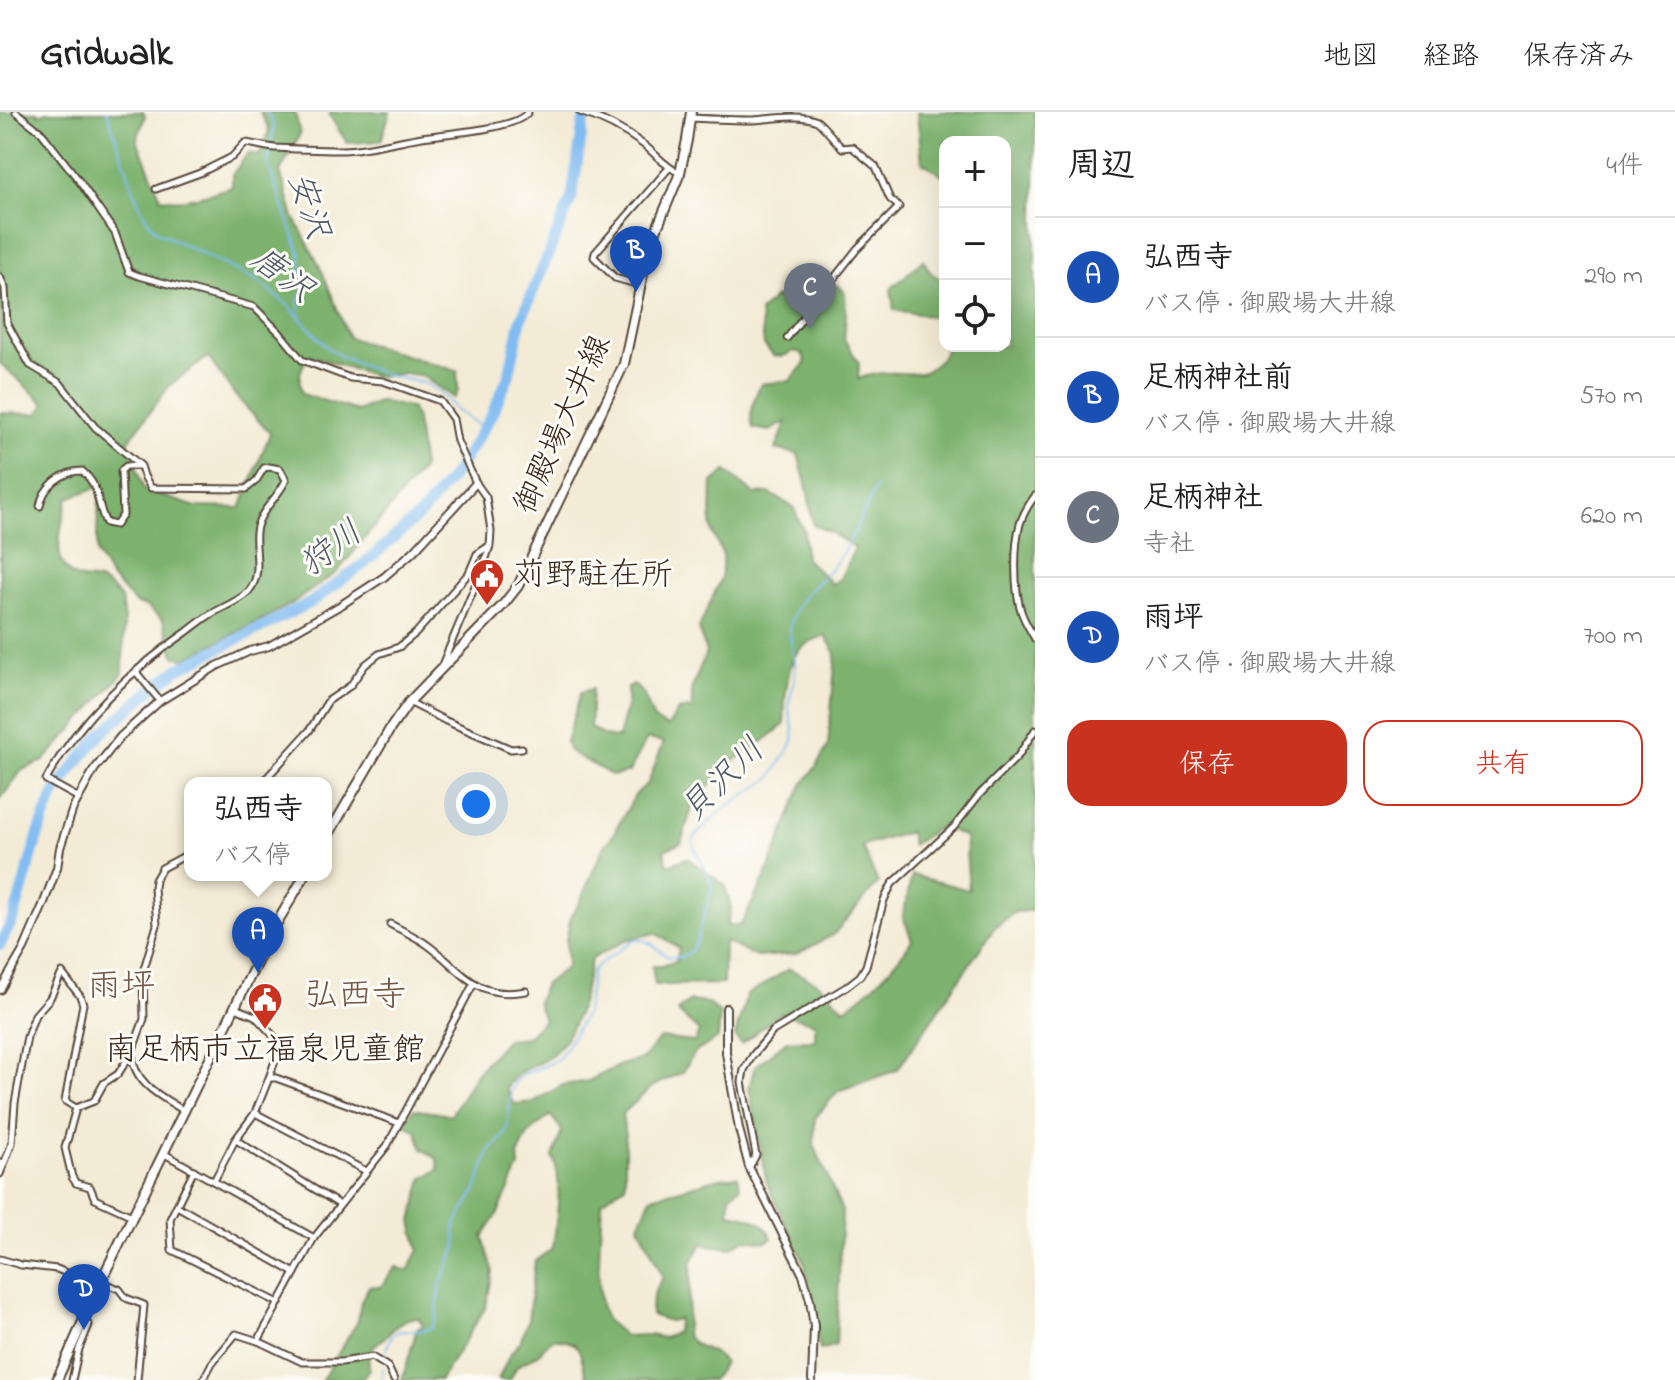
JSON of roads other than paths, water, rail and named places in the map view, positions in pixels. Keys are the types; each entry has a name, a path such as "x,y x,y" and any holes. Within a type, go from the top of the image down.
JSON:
{"main road":[{"name":"御殿場大井線","path":"332,829 409,702 518,586 624,364 648,250 680,173 691,115"},
{"path":"57,1380 163,1153 271,933 301,881"}],"street":[{"path":"16,112 41,132 77,178 115,233 129,272 254,307 302,360 350,378 383,381 440,401 453,419 457,441 475,481 486,497 491,531 490,546 473,594 440,670"},
{"path":"580,112 599,117 646,146 669,168 680,173"},
{"path":"156,189 232,157 245,143 299,149 367,149 495,126 526,114"},
{"path":"691,115 757,120 779,117 820,122 842,148 852,147 876,167 890,199 899,207 857,249 787,338"},
{"path":"641,285 615,278 594,257 669,168"},
{"path":"0,277 5,288 7,323 30,365 60,383 95,427 141,466 151,488 246,489 264,468 269,467 280,469 286,480 259,523 256,533 258,569 247,594 176,638 111,692 56,762 46,780 76,797"},
{"path":"40,506 45,491 55,482 73,471 82,471 95,485 106,523 116,525 123,515 121,471 126,466 141,466"},
{"path":"0,990 24,949 43,905 57,868 76,797 120,737 160,701 217,666 269,646 384,577 414,551 475,481"},
{"path":"1035,496 1020,522 1017,595 1020,609 1035,639"},
{"path":"267,777 309,731 328,701 350,686 365,665 379,654 399,647 416,633 469,573 477,554 490,546"},
{"path":"136,672 160,701"},
{"path":"409,702 511,749 522,748"},
{"path":"749,1167 756,1155 742,1082 744,1070 753,1055 773,1031 860,976 892,884 954,827 979,795 1018,756 1035,730"},
{"path":"76,1108 94,1101 104,1083 118,1074 132,1052 144,1019 143,972 157,925 155,880 162,868 184,856"},
{"path":"390,924 428,945 474,983 496,993 526,991"},
{"path":"0,1174 12,1143 15,1103 27,1037 35,1015 50,998 62,973 83,1004 65,1101 76,1108"},
{"path":"258,1341 314,1238 387,1146 474,983"},
{"path":"214,1181 235,1140 255,1113 281,1044 255,1016 235,1008"},
{"path":"726,1008 726,1053 749,1167 803,1275 810,1300 814,1326 812,1380"},
{"path":"132,1052 132,1065 138,1077 185,1111"},
{"path":"269,1078 399,1123"},
{"path":"76,1108 65,1148 72,1177 76,1183 90,1187 95,1199 133,1217"},
{"path":"255,1113 366,1171"},
{"path":"235,1140 340,1205"},
{"path":"163,1153 314,1238"},
{"path":"194,1170 170,1219 172,1250 279,1303"},
{"path":"177,1206 295,1273"},
{"path":"0,1259 69,1274 74,1292 94,1299"},
{"path":"101,1281 119,1289 126,1298 144,1305 137,1380"},
{"path":"72,1380 79,1349 89,1325 84,1321"},
{"path":"203,1380 212,1363 236,1334 302,1362 342,1362 372,1357 388,1367 394,1380"}],"waterway":[{"name":"唐沢","path":"107,112 138,202 158,232 256,280 288,305 328,348 340,356 386,375 423,383 441,393 459,412 483,428"},
{"name":"安沢","path":"267,112 274,126 268,165 300,253 304,292 298,302 300,315"},
{"name":"狩川","path":"0,945 14,917 52,799 101,734 178,669 310,603 365,563 422,513 459,468 492,414 509,375 521,320 572,197 585,112"},
{"name":"貝沢川","path":"384,1362 394,1334 432,1328 440,1285 457,1246 456,1224 475,1192 490,1149 502,1138 507,1128 511,1091 522,1075 560,1057 586,1013 592,971 634,940 652,944 668,957 682,957 690,952 696,942 712,888 693,841 726,807 771,778 793,742 789,706 795,669 790,632 793,616 803,598 844,550 876,487"},
{"name":"貝沢川","path":"381,1380 383,1368"}],"place":[{"name":"足柄神社前","path":"636,292"},
{"name":"足柄神社","path":"810,329"},
{"name":"苅野駐在所","path":"487,607"},
{"name":"弘西寺","path":"258,973"},
{"name":"南足柄市立福泉児童館","path":"265,1031"},
{"name":"雨坪","path":"84,1330"}],"district":[{"name":"雨坪","path":"121,988"},
{"name":"弘西寺","path":"355,997"}]}
